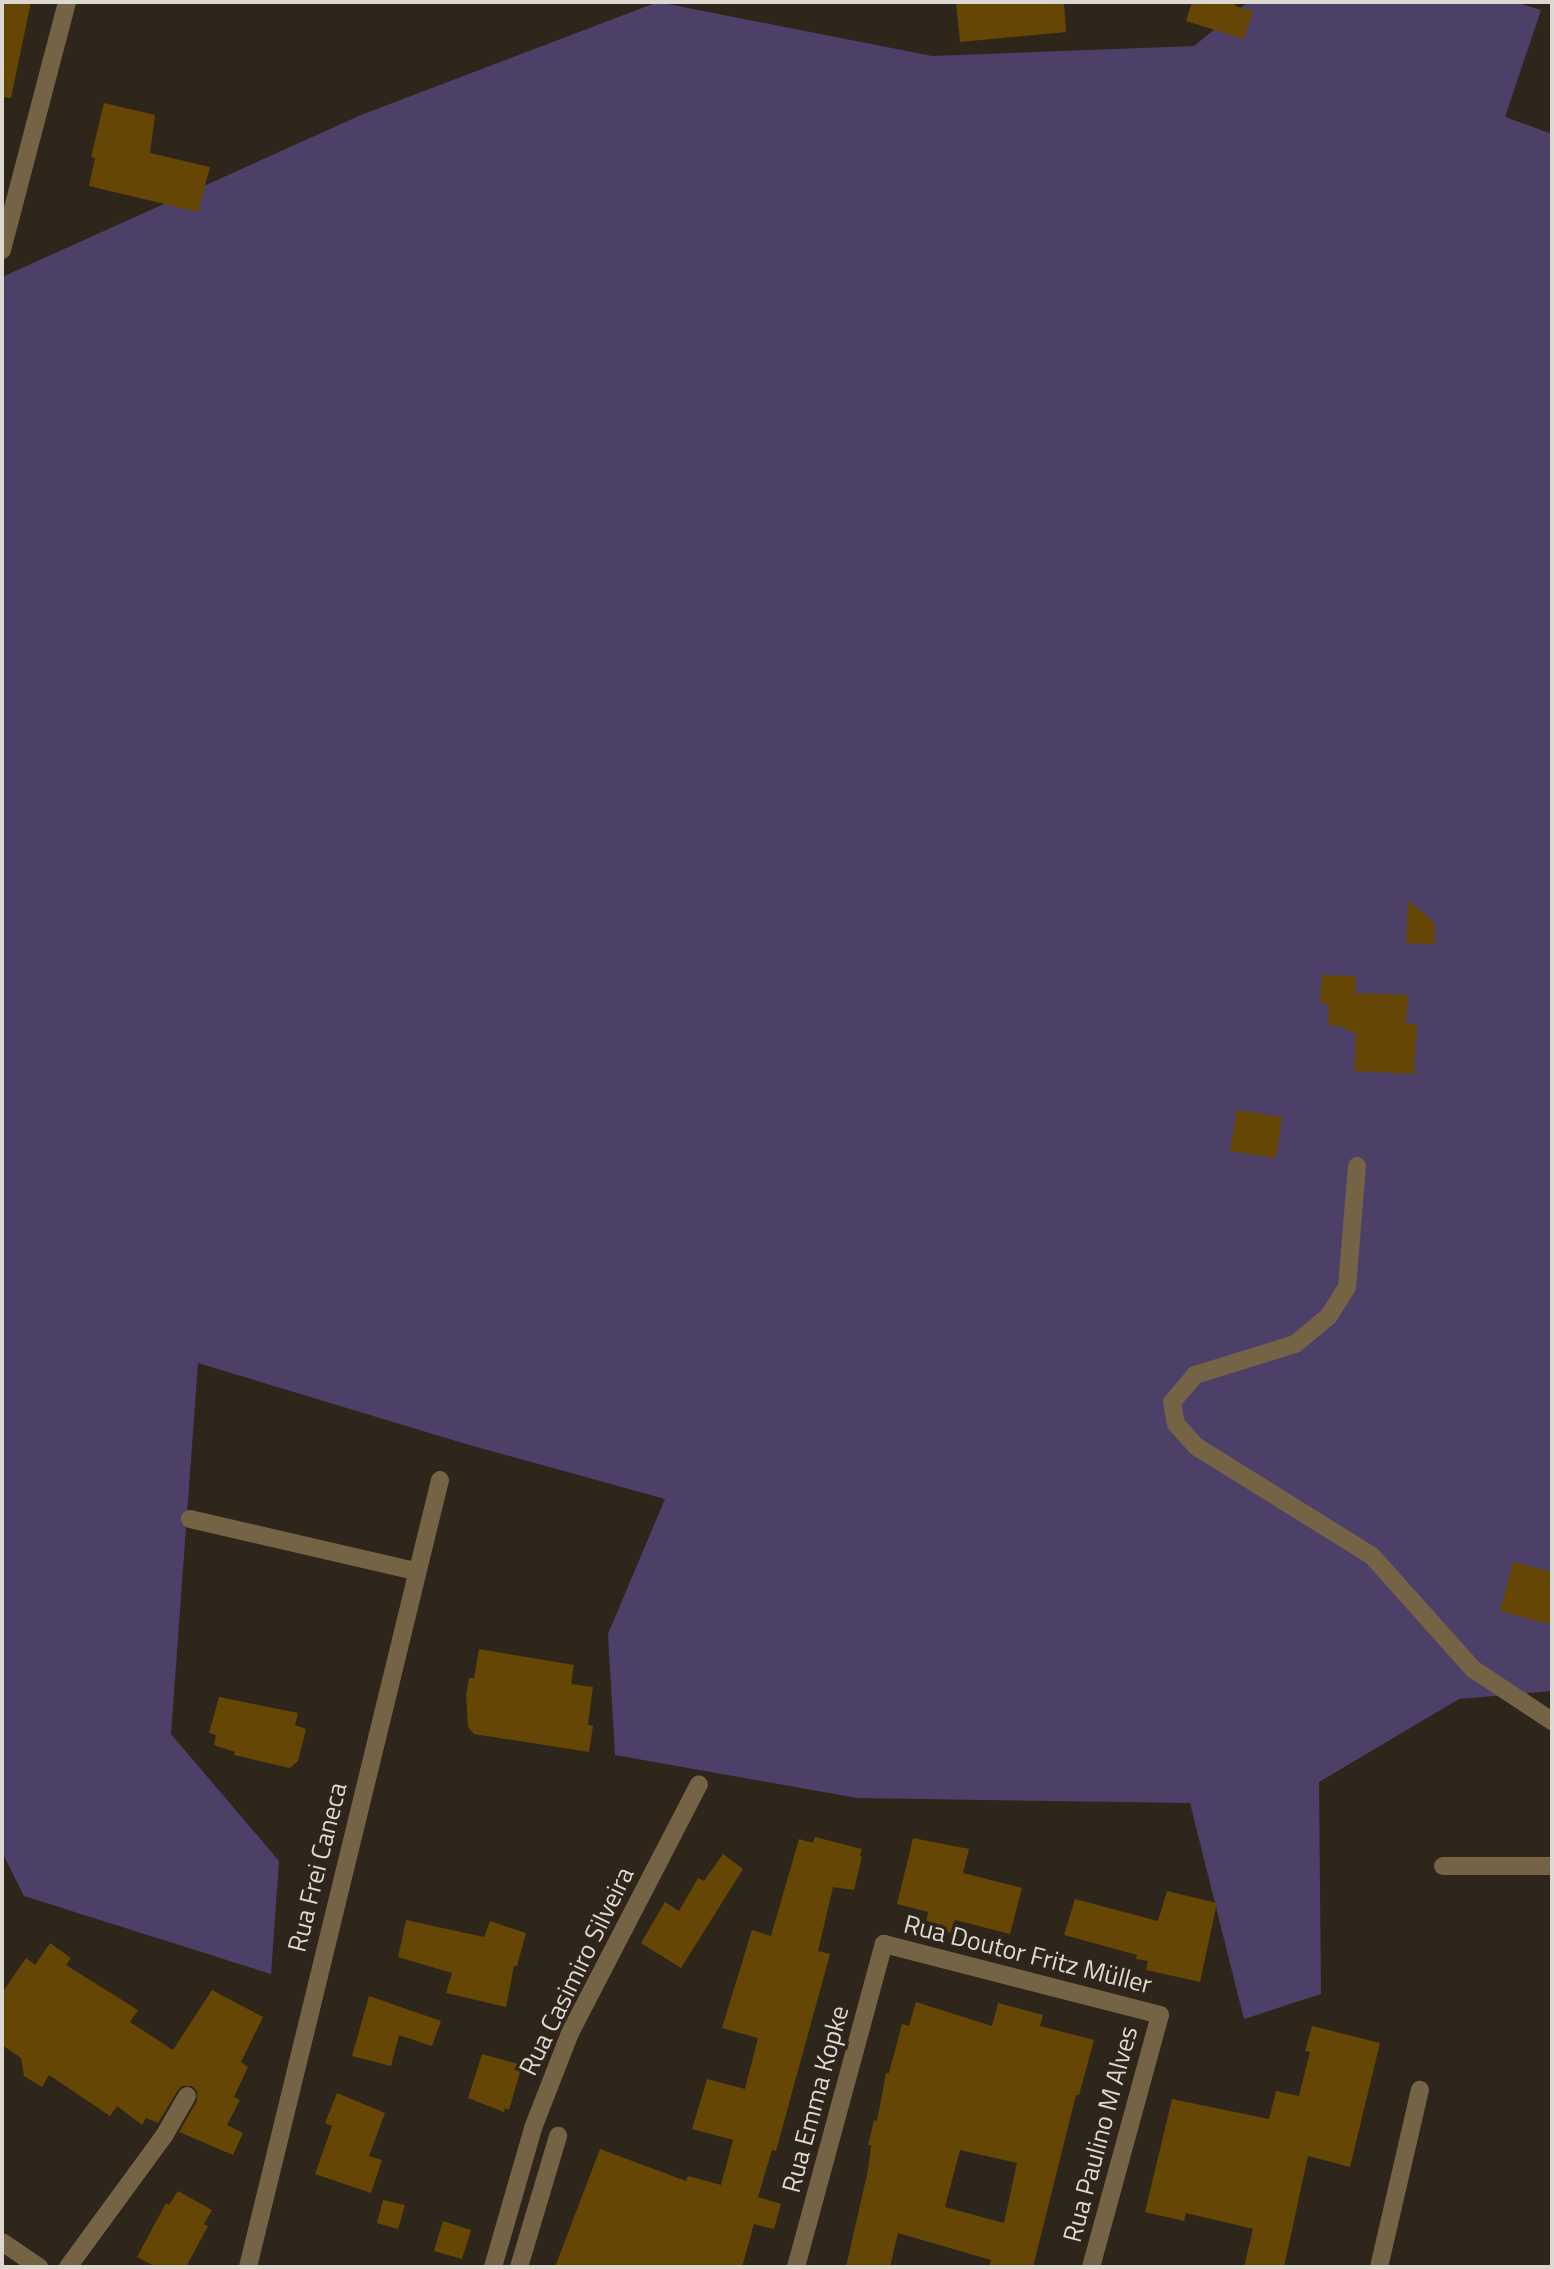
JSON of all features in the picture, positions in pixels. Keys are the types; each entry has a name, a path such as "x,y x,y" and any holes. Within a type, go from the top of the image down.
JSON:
{"street":[{"path":"2,250 67,2"},
{"path":"1357,1166 1348,1287 1329,1316 1295,1344 1195,1375 1172,1402 1176,1424 1197,1447 1372,1556 1474,1669 1552,1721"},
{"name":"Rua Frei Caneca","path":"248,2267 440,1480"},
{"path":"190,1520 416,1572"},
{"name":"Rua Casimiro Silveira","path":"493,2267 533,2128 570,2033 699,1784"},
{"path":"1443,1866 1552,1866"},
{"name":"Rua Doutor Fritz Müller","path":"884,1944 1160,2015"},
{"name":"Rua Emma Kopke","path":"796,2267 884,1944"},
{"name":"Rua Paulino M Alves","path":"1091,2267 1160,2015"},
{"path":"1379,2267 1420,2090"},
{"path":"68,2267 164,2136 187,2096"},
{"path":"519,2267 558,2136"},
{"path":"2,2242 40,2267"}],"shaded area":[{"path":"658,2 932,56 1194,46 1248,2 1514,2 1541,10 1505,117 1552,134 1552,1691 1459,1699 1319,1782 1321,1994 1244,2019 1190,1803 857,1798 615,1755 608,1634 665,1499 466,1444 198,1363 171,1734 279,1861 271,1974 24,1896 2,1852 2,277 361,115"}],"building":[{"path":"2,2 31,2 11,98 2,97"},
{"path":"956,2 1064,2 1066,32 960,42"},
{"path":"1192,2 1236,2 1235,6 1253,11 1244,39 1186,21"},
{"path":"104,103 155,115 150,153 210,167 198,212 89,186 95,158 91,157"},
{"path":"1408,900 1434,922 1435,944 1406,943"},
{"path":"1322,975 1356,976 1355,993 1408,995 1406,1024 1417,1024 1414,1074 1354,1071 1356,1034 1339,1026 1328,1025 1329,1005 1323,1004 1320,999"},
{"path":"1237,1110 1282,1117 1276,1158 1230,1151"},
{"path":"1513,1562 1552,1572 1552,1625 1500,1611"},
{"path":"479,1649 574,1665 571,1684 593,1687 588,1725 593,1726 589,1752 474,1734 468,1727 466,1695 469,1678 474,1678"},
{"path":"219,1697 298,1713 295,1725 306,1729 298,1761 290,1768 234,1755 235,1752 214,1745 216,1735 209,1733"},
{"path":"815,1837 862,1849 862,1857 854,1890 833,1887 818,1951 830,1954 776,2151 772,2150 758,2197 781,2204 774,2229 754,2224 742,2267 555,2267 600,2149 686,2181 688,2176 721,2185 733,2140 692,2129 707,2079 745,2089 758,2038 722,2028 752,1930 771,1936 799,1839 813,1843"},
{"path":"913,1838 969,1849 963,1873 1022,1888 1010,1934 955,1920 951,1933 925,1926 928,1912 897,1904"},
{"path":"723,1854 743,1869 681,1968 641,1943 665,1902 679,1911 698,1878 704,1881"},
{"path":"1167,1891 1217,1903 1200,1982 1146,1970 1148,1961 1136,1959 1137,1955 1064,1935 1075,1899 1158,1921"},
{"path":"406,1920 484,1937 490,1921 526,1933 517,1966 514,1966 506,2007 446,1993 452,1973 398,1957"},
{"path":"50,1943 71,1958 66,1965 138,2010 130,2022 173,2050 212,1990 263,2017 241,2062 248,2067 234,2097 240,2100 227,2125 243,2133 233,2155 179,2132 197,2101 197,2091 192,2086 182,2086 178,2090 158,2123 146,2118 142,2125 117,2106 110,2116 49,2075 42,2087 24,2076 21,2058 2,2045 2,1993 26,1958 35,1965"},
{"path":"369,1996 441,2021 432,2046 399,2035 391,2066 352,2056"},
{"path":"916,2002 992,2026 998,2003 1043,2015 1040,2026 1094,2040 1079,2095 1076,2095 1033,2267 989,2267 991,2260 898,2233 890,2267 846,2267 868,2170 871,2145 868,2145 874,2120 877,2121 886,2073 889,2073 902,2024 909,2026","holes":["960,2150 1017,2163 1004,2223 945,2207"]},
{"path":"1312,2026 1380,2043 1350,2167 1308,2156 1284,2267 1244,2267 1253,2229 1186,2213 1184,2221 1145,2212 1172,2099 1269,2119 1276,2091 1299,2096 1310,2052 1305,2051"},
{"path":"482,2054 522,2065 509,2110 505,2108 504,2112 468,2098"},
{"path":"337,2093 385,2113 369,2156 382,2160 371,2193 315,2174 332,2126 325,2123"},
{"path":"178,2191 212,2210 204,2224 208,2226 186,2267 156,2267 137,2257 166,2203 169,2205"},
{"path":"383,2200 405,2205 398,2229 377,2223"},
{"path":"443,2221 471,2230 462,2259 434,2251"}]}
